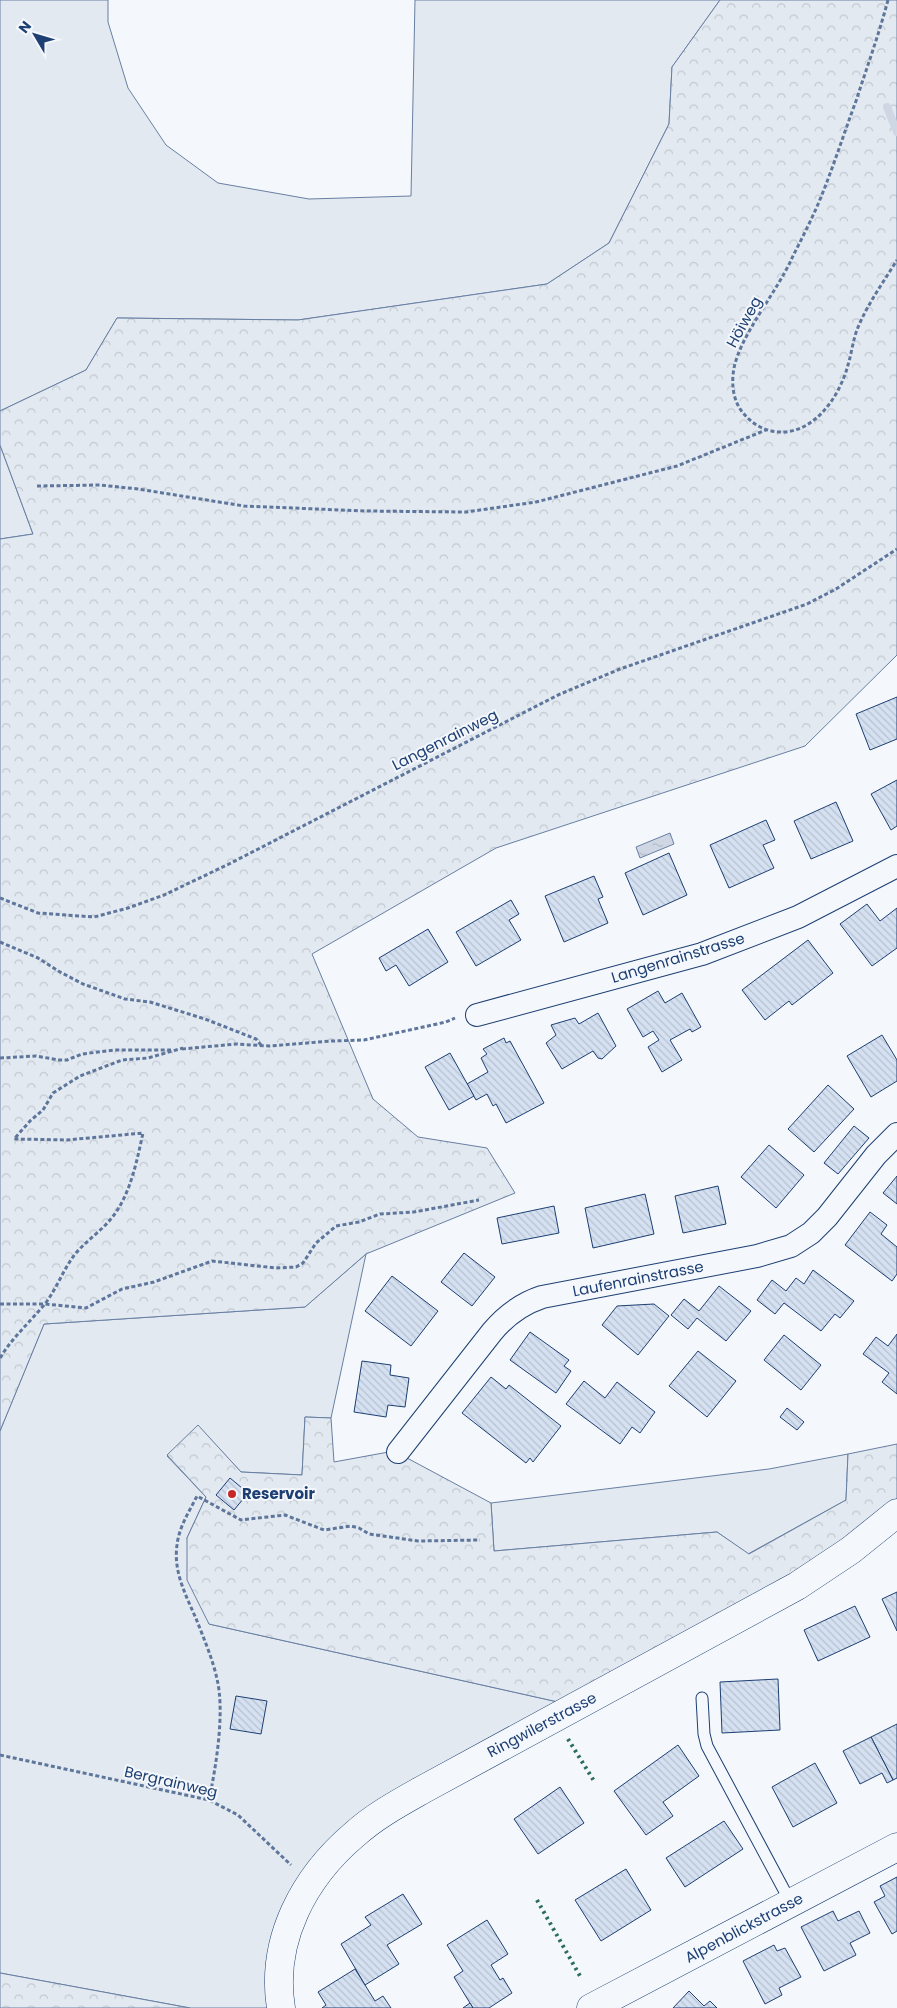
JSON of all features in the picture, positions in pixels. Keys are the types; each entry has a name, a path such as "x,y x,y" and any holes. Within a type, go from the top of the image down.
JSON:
{"street":[{"name":"Langenrainstrasse","path":"477,1015 702,954 790,920 897,866"},
{"name":"Laufenrainstrasse","path":"398,1452 492,1332 504,1318 520,1306 542,1297 757,1256 791,1246 802,1240 827,1217 876,1155 897,1134"},
{"name":"Ringwilerstrasse","path":"281,2008 278,1979 281,1951 292,1916 310,1883 340,1847 355,1833 386,1811 439,1780 780,1596 851,1550 897,1512"},
{"name":"Alpenblickstrasse","path":"591,2008 897,1847"}],"lane":[{"path":"702,1698 704,1734 707,1746 791,1903"}],"path":[{"name":"Höiweg","path":"766,430 753,423 738,404 734,393 734,367 744,341 782,277 820,198 880,30 888,0"},
{"path":"37,486 100,485 138,489 244,506 466,512 536,502 677,466 766,430 778,432 792,431 818,417 829,404 844,378 859,324 897,260"},
{"name":"Langenrainweg","path":"0,898 38,913 94,917 128,908 164,895 229,864 558,694 620,669 807,604 836,589 897,548"},
{"path":"0,942 38,958 83,984 125,999 150,1002 206,1018 256,1039 261,1046"},
{"path":"0,1058 36,1056 59,1060 82,1054 115,1050 161,1051 236,1044 261,1046 368,1040 446,1022 458,1016 477,1015"},
{"path":"0,1358 9,1344 45,1304 76,1252 94,1237 122,1203 139,1153 143,1132 67,1140 14,1139 30,1120 43,1110 53,1093 82,1075 122,1060 148,1058 183,1048"},
{"path":"0,1304 45,1304 86,1308 122,1289 154,1282 212,1261 276,1268 296,1267 302,1263 316,1243 336,1226 359,1222 380,1214 414,1212 479,1200"},
{"path":"209,1800 214,1775 219,1717 217,1679 198,1623 184,1594 177,1562 177,1545 181,1527 197,1496 241,1520 285,1515 324,1530 351,1526 369,1534 410,1540 480,1540"},
{"name":"Bergrainweg","path":"0,1755 209,1800 238,1815 310,1883"}],"green space":[{"path":"0,0 108,0 108,22 128,88 166,145 218,183 309,199 411,196 415,0 720,0 672,67 669,124 609,243 547,284 298,320 117,318 86,370 0,411"},
{"path":"720,0 897,0 897,655 805,746 496,848 312,954 373,1099 418,1137 487,1148 515,1193 366,1254 305,1307 44,1324 0,1431 0,539 33,534 0,445 0,411 86,370 117,318 298,320 547,284 609,243 669,124 672,67"},
{"path":"0,445 33,534 0,539"},
{"path":"366,1254 331,1418 305,1417 302,1475 241,1472 198,1426 167,1456 206,1497 187,1538 209,1624 576,1706 422,1790 310,1883 281,2008 190,2008 0,1973 0,1431 44,1324 305,1307"},
{"path":"305,1417 331,1418 334,1462 394,1451 491,1503 494,1551 717,1532 749,1554 846,1500 848,1454 897,1444 897,1513 576,1706 209,1624 187,1580 187,1538 206,1497 167,1455 198,1425 241,1472 302,1475"},
{"path":"848,1454 846,1500 748,1554 717,1532 494,1551 491,1503 769,1469"},
{"path":"0,1973 190,2008 0,2008"}],"water":[{"path":"670,833 674,844 640,858 636,847"}],"building":[{"path":"897,697 897,739 870,750 856,714"},
{"path":"897,780 897,826 891,830 871,794"},
{"path":"836,802 853,841 811,859 794,821"},
{"path":"766,820 775,840 763,845 774,868 729,888 710,845"},
{"path":"669,853 687,895 643,915 625,873"},
{"path":"594,876 603,897 598,899 608,923 564,942 545,896"},
{"path":"511,900 519,914 509,920 521,940 476,966 456,932"},
{"path":"867,904 880,921 897,908 897,948 872,966 840,924"},
{"path":"428,929 448,962 409,986 396,965 386,971 379,958"},
{"path":"808,940 833,973 792,1005 789,1001 765,1020 742,990"},
{"path":"658,991 665,1003 682,993 701,1027 692,1032 690,1029 670,1040 682,1060 662,1072 648,1047 659,1040 653,1031 643,1037 627,1009"},
{"path":"598,1013 616,1046 602,1059 598,1058 593,1051 562,1069 546,1043 556,1035 551,1025 575,1018 579,1024"},
{"path":"882,1035 897,1060 897,1081 871,1097 847,1056"},
{"path":"504,1038 506,1043 510,1041 544,1103 506,1123 496,1104 493,1106 487,1094 476,1100 467,1084 488,1072 481,1058 487,1054 483,1049"},
{"path":"450,1053 474,1096 449,1110 425,1067"},
{"path":"828,1085 854,1109 814,1152 788,1129"},
{"path":"854,1126 869,1138 838,1174 824,1163"},
{"path":"769,1145 804,1175 776,1208 741,1177"},
{"path":"897,1176 897,1204 883,1193"},
{"path":"718,1186 726,1224 683,1233 675,1196"},
{"path":"645,1194 654,1234 593,1248 585,1208"},
{"path":"554,1206 559,1233 502,1244 497,1218"},
{"path":"870,1212 887,1225 881,1234 897,1247 897,1274 892,1281 845,1245"},
{"path":"464,1253 495,1277 472,1306 441,1282"},
{"path":"813,1270 854,1301 840,1318 835,1314 821,1331 784,1303 775,1314 757,1300 772,1280 786,1291 796,1278 804,1284"},
{"path":"392,1276 438,1311 411,1346 365,1311"},
{"path":"719,1286 751,1311 726,1341 697,1318 688,1329 671,1315 684,1299 699,1311"},
{"path":"654,1304 669,1316 638,1355 602,1325 617,1306"},
{"path":"530,1332 569,1360 564,1366 571,1371 556,1393 510,1360"},
{"path":"897,1334 897,1394 882,1382 889,1373 863,1354 876,1337 888,1346"},
{"path":"784,1335 821,1365 801,1390 764,1360"},
{"path":"698,1351 736,1381 707,1417 669,1386"},
{"path":"362,1361 391,1365 390,1375 409,1378 405,1407 388,1405 386,1417 354,1412"},
{"path":"491,1377 506,1389 509,1385 561,1426 533,1462 530,1458 526,1463 462,1413"},
{"path":"584,1381 605,1398 617,1382 655,1412 640,1433 632,1427 620,1444 566,1404"},
{"path":"787,1408 804,1422 797,1430 780,1417"},
{"name":"Reservoir","path":"230,1478 248,1493 234,1510 216,1495"},
{"path":"897,1592 897,1631 882,1599"},
{"path":"855,1606 870,1637 818,1661 804,1630"},
{"path":"778,1679 780,1730 722,1733 720,1682"},
{"path":"236,1696 267,1701 261,1734 230,1729"},
{"path":"897,1724 897,1778 893,1780 871,1737"},
{"path":"871,1737 893,1780 887,1783 882,1773 860,1784 843,1751"},
{"path":"678,1745 699,1776 663,1802 673,1816 646,1835 614,1791"},
{"path":"815,1763 837,1803 793,1827 772,1787"},
{"path":"560,1787 584,1823 538,1854 514,1819"},
{"path":"724,1821 743,1849 685,1887 666,1858"},
{"path":"626,1869 651,1910 601,1941 575,1900"},
{"path":"897,1877 897,1931 892,1934 874,1902 885,1896 880,1886"},
{"path":"403,1894 422,1924 387,1945 399,1964 365,1985 341,1944 371,1925 365,1917"},
{"path":"833,1911 838,1921 859,1911 870,1933 850,1943 856,1955 824,1971 801,1927"},
{"path":"487,1920 508,1954 491,1965 500,1980 503,1978 512,1993 489,2008 473,2008 454,1977 463,1971 447,1945"},
{"path":"774,1945 777,1951 785,1948 801,1977 779,1988 782,1995 765,2004 743,1961"},
{"path":"355,1969 375,2001 383,1996 391,2008 322,2008 326,2005 318,1992"},
{"path":"689,1991 704,2006 710,2001 717,2008 673,2008"},
{"path":"470,2003 473,2008 463,2008"}],"waterway":[{"path":"887,107 897,132"}],"hedge":[{"path":"568,1739 594,1781"},
{"path":"537,1900 580,1976"}],"place":[{"name":"Reservoir","path":"232,1494"}]}
